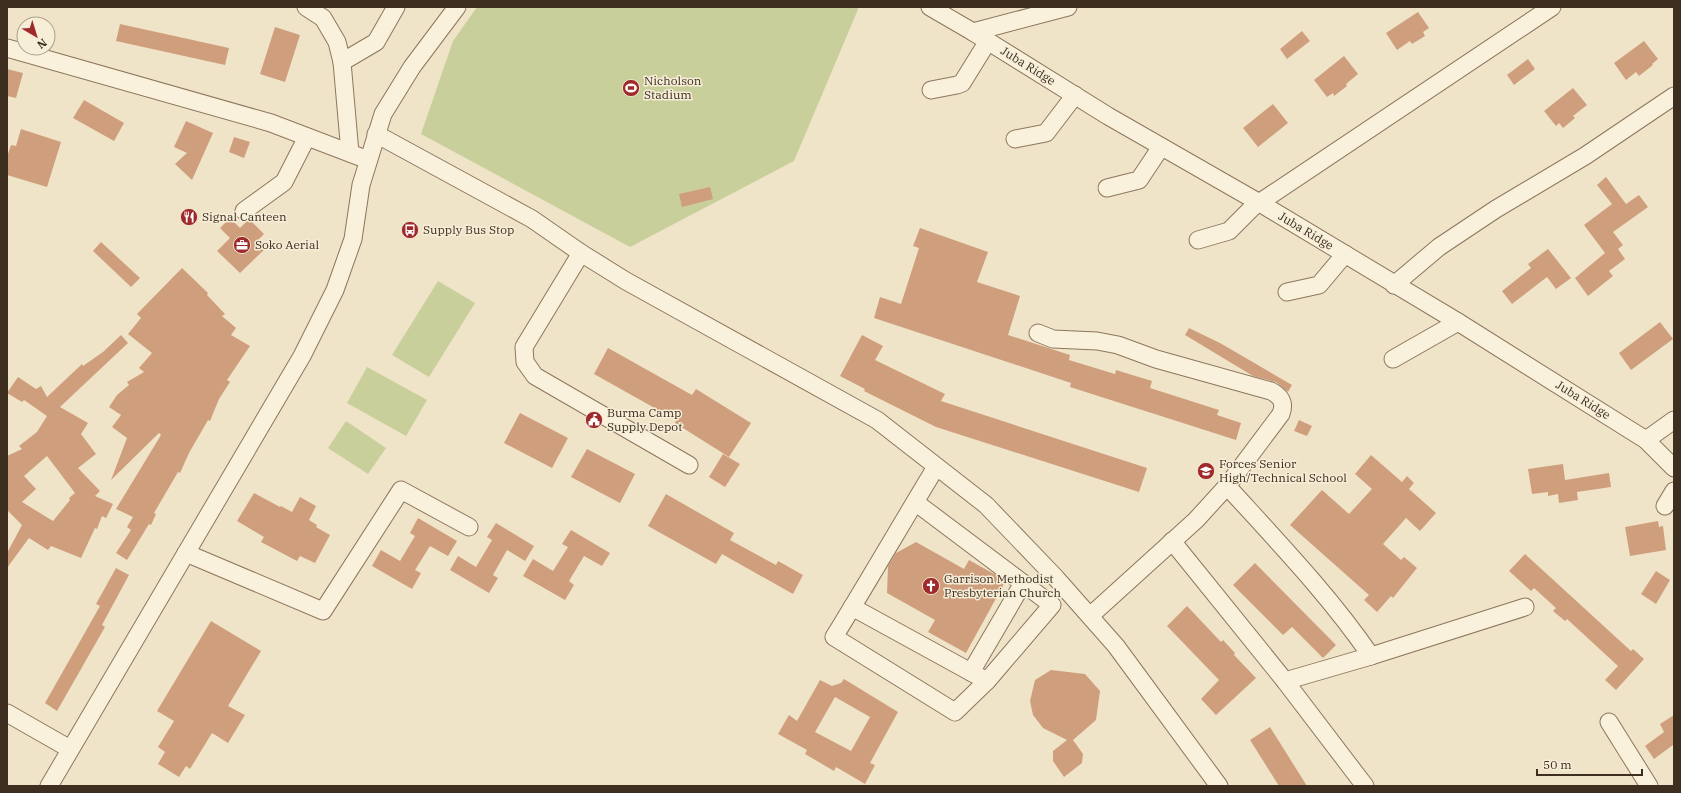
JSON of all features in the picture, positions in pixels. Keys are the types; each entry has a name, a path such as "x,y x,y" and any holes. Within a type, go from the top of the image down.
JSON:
{"street":[{"path":"306,7 323,18 337,42 342,62 350,154"},
{"path":"342,62 376,42 396,7"},
{"path":"49,786 302,356 335,290 353,239 361,185 383,114 412,67 457,7"},
{"name":"Juba Ridge","path":"930,7 1161,147 1258,202 1458,322 1646,440 1674,468"},
{"path":"973,32 1068,7"},
{"path":"1198,240 1229,231 1258,202 1552,7"},
{"path":"931,90 962,83 988,41"},
{"path":"7,48 271,123 368,160"},
{"path":"1015,139 1046,133 1075,95"},
{"path":"1394,284 1439,247 1490,213 1585,156 1674,96"},
{"path":"376,134 532,219 581,253 626,281 708,328 877,420 986,506 1090,616 1116,646 1219,786"},
{"path":"244,211 284,182 307,137"},
{"path":"1107,188 1139,180 1161,147"},
{"path":"581,253 524,347 524,362 535,376 689,465"},
{"path":"1286,292 1319,285 1344,254"},
{"path":"1393,359 1458,322"},
{"path":"1038,333 1053,339 1098,341 1118,345 1156,359 1271,391 1278,395 1282,400 1283,407 1281,414 1227,486 1196,520 1090,616"},
{"path":"1646,440 1674,420"},
{"path":"915,502 1052,605 987,681 955,712 834,637 936,466"},
{"path":"1227,486 1291,555 1347,622 1371,656"},
{"path":"186,553 323,611 401,490 469,527"},
{"path":"1665,506 1674,491"},
{"path":"1172,541 1285,682 1365,786"},
{"path":"971,672 1023,583"},
{"path":"852,607 987,681"},
{"path":"1285,682 1525,608"},
{"path":"7,713 70,749"},
{"path":"1609,722 1649,786"}],"green space":[{"name":"Nicholson Stadium","path":"477,7 859,7 794,161 630,247 421,134 453,41"},
{"path":"438,281 475,303 429,377 392,355"},
{"path":"367,367 427,400 406,436 347,403"},
{"path":"346,421 386,448 368,474 328,448"}],"building":[{"path":"1418,12 1429,28 1423,32 1425,36 1412,44 1410,41 1397,50 1386,33"},
{"path":"120,24 229,48 225,65 116,41"},
{"path":"275,27 300,35 285,82 260,74"},
{"path":"1302,31 1310,41 1287,59 1280,49"},
{"path":"1644,41 1658,59 1639,76 1636,72 1626,80 1614,63"},
{"path":"1344,56 1358,74 1346,84 1347,86 1334,96 1333,93 1327,97 1314,80"},
{"path":"1528,59 1535,69 1514,85 1507,75"},
{"path":"7,69 23,73 16,98 7,96"},
{"path":"1573,88 1587,105 1573,116 1575,118 1563,128 1559,123 1556,126 1544,111"},
{"path":"84,100 124,123 114,141 73,118"},
{"path":"1273,104 1288,123 1258,147 1243,128"},
{"path":"186,121 213,133 192,180 175,164 187,153 174,147"},
{"path":"21,129 61,142 47,187 7,175 7,157 11,145 16,146"},
{"path":"234,137 250,142 244,158 229,152"},
{"path":"1606,177 1626,204 1639,195 1648,207 1613,232 1623,245 1618,249 1625,259 1609,271 1613,276 1588,296 1575,278 1605,253 1584,225 1612,204 1597,185"},
{"path":"710,187 713,199 682,207 679,194"},
{"path":"230,218 240,228 249,219 264,234 258,240 266,248 240,273 217,251 230,238 220,228"},
{"path":"920,228 988,252 977,282 1020,296 1008,335 1070,355 1069,360 1115,374 1116,370 1152,381 1150,388 1219,410 1217,415 1241,423 1236,440 1070,387 1071,383 874,318 880,297 901,304 919,248 913,246"},
{"path":"101,242 140,278 131,287 93,251"},
{"path":"1548,249 1571,278 1556,289 1547,277 1512,304 1502,291 1531,268 1528,264"},
{"path":"182,268 208,293 207,295 225,314 222,316 236,328 231,335 250,346 227,380 230,382 219,399 210,421 208,420 189,453 180,473 178,472 154,513 156,514 151,525 149,524 127,560 116,553 131,530 127,527 133,517 116,509 161,435 159,433 111,480 127,438 112,427 121,415 109,407 117,395 129,385 127,382 144,372 139,368 152,353 128,334 141,318 137,314"},
{"path":"1660,322 1673,339 1631,370 1619,353"},
{"path":"1189,328 1220,343 1292,385 1288,392 1276,382 1253,376 1185,335"},
{"path":"121,335 128,343 60,407 88,423 81,434 96,454 78,468 100,491 95,496 113,504 106,518 102,516 97,529 95,528 81,558 51,546 48,550 29,538 7,568 7,553 22,525 7,510 7,456 22,449 19,446 37,432 47,416 24,400 22,402 7,393 18,377 36,389 41,386 47,397 82,364 83,366 103,352","holes":["47,456 75,493 69,498 70,500 53,521 22,502 36,489 24,476"]},
{"path":"862,335 883,346 875,360 945,394 941,401 1147,468 1139,492 936,427 864,391 865,389 840,376"},
{"path":"608,348 692,395 696,389 751,423 729,457 675,423 676,420 594,374"},
{"path":"520,413 568,438 552,468 504,443"},
{"path":"1299,420 1312,426 1307,436 1294,431"},
{"path":"587,449 635,474 620,503 571,477"},
{"path":"723,454 740,464 725,487 709,477"},
{"path":"1371,455 1402,482 1407,476 1414,483 1409,489 1436,513 1420,531 1406,518 1383,544 1401,560 1404,557 1417,568 1393,598 1391,596 1377,612 1364,600 1369,595 1290,525 1322,490 1349,514 1372,489 1355,474"},
{"path":"1563,464 1565,480 1609,473 1611,487 1577,492 1578,500 1559,503 1558,494 1548,496 1548,492 1532,494 1528,469"},
{"path":"254,493 292,512 300,497 316,506 309,520 317,525 316,527 330,535 315,563 300,556 297,561 261,542 264,537 237,521"},
{"path":"666,494 734,533 730,540 776,565 778,561 803,575 793,594 722,554 716,564 648,526"},
{"path":"418,518 457,541 448,556 430,546 415,570 421,573 412,589 372,566 381,550 400,561 415,536 410,533"},
{"path":"1658,521 1659,527 1663,526 1666,550 1630,556 1625,527"},
{"path":"496,523 534,546 525,561 507,550 493,575 498,578 489,593 450,570 458,556 476,567 492,540 487,537"},
{"path":"571,530 610,553 602,566 584,556 569,581 574,585 565,600 523,576 533,559 553,571 568,547 562,544"},
{"path":"916,542 964,569 969,560 996,575 1005,582 966,653 928,632 935,620 887,593 888,566 896,553"},
{"path":"1525,554 1631,651 1633,649 1644,659 1616,690 1605,680 1618,666 1567,619 1565,621 1553,611 1556,608 1534,588 1531,591 1509,571"},
{"path":"1255,563 1336,645 1323,658 1292,627 1283,635 1233,585"},
{"path":"116,568 129,575 102,625 105,627 57,711 45,703 100,606 96,604"},
{"path":"1656,571 1670,580 1656,604 1641,594"},
{"path":"1187,606 1221,642 1223,640 1235,653 1234,655 1256,678 1216,715 1201,699 1219,680 1167,626"},
{"path":"211,621 261,651 228,706 245,715 228,743 212,733 190,769 186,766 179,777 158,764 165,752 158,747 174,721 157,711"},
{"path":"1051,670 1085,674 1100,691 1096,720 1073,740 1083,754 1082,763 1064,777 1053,761 1053,751 1067,740 1043,728 1033,715 1030,701 1035,680"},
{"path":"844,679 898,712 870,763 875,765 865,784 836,767 834,771 805,754 807,750 778,734 789,715 797,721 820,680 832,686 841,683","holes":["835,697 870,717 851,751 815,732"]},
{"path":"1674,715 1674,747 1673,745 1654,759 1645,746 1664,732 1660,724"},
{"path":"1270,727 1307,786 1279,786 1250,740"}],"place":[{"name":"Nicholson Stadium","path":"631,88"},
{"name":"Signal Canteen","path":"189,217"},
{"name":"Supply Bus Stop","path":"410,230"},
{"name":"Soko Aerial","path":"242,245"},
{"name":"Burma Camp Supply Depot","path":"594,420"},
{"name":"Forces Senior High/Technical School","path":"1206,471"},
{"name":"Garrison Methodist Presbyterian Church","path":"931,586"}]}
